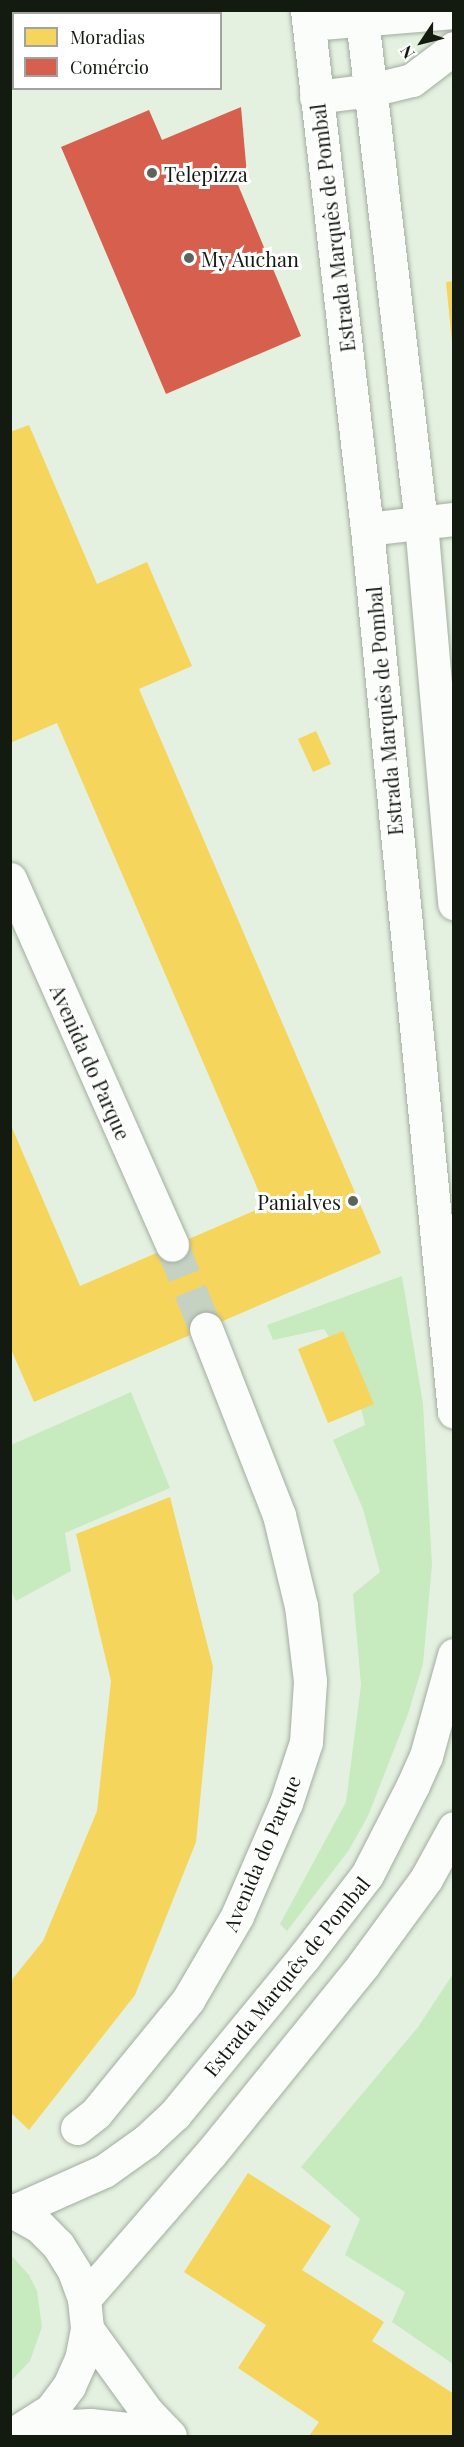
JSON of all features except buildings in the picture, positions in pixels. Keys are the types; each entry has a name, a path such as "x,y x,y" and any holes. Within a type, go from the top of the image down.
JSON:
{"street":[{"path":"308,17 453,12"},
{"path":"361,14 421,523 453,904"},
{"name":"Estrada Marquês de Pombal","path":"308,17 367,529 453,1412"},
{"path":"316,97 371,90 412,80 453,48"},
{"path":"367,529 453,519"},
{"name":"Avenida do Parque","path":"10,879 172,1245"},
{"name":"Avenida do Parque","path":"77,2128 96,2114 188,2000 237,1916 286,1803 306,1742 310,1681 301,1606 279,1515 206,1329"},
{"name":"Estrada Marquês de Pombal","path":"12,2210 104,2171 146,2141 175,2114 304,1957 367,1875 413,1785 426,1756 453,1655"},
{"path":"19,2432 51,2410 69,2386 81,2359 86,2314 211,2153 363,1965 426,1879 453,1827"},
{"path":"12,2210 39,2226 58,2245 74,2271 86,2314 147,2412 170,2436"},
{"path":"19,2432 90,2425 128,2429 148,2436"}],"green space":[{"path":"402,1276 423,1404 432,1565 423,1664 408,1714 368,1816 349,1850 287,1931 280,1924 346,1802 361,1685 353,1594 380,1572 363,1509 333,1440 365,1425 343,1331 329,1337 324,1329 273,1340 267,1325"},
{"path":"131,1392 170,1488 65,1533 71,1571 16,1601 10,1589 11,1445"},
{"path":"453,1974 453,2364 392,2322 405,2292 345,2255 360,2219 301,2167 418,2027"},
{"path":"11,2255 29,2275 37,2291 42,2327 30,2361 11,2381"}],"tunnel":[{"path":"172,1245 206,1329"}],"place":[{"name":"Telepizza","path":"152,173"},
{"name":"My Auchan","path":"189,258"},
{"name":"Panialves","path":"353,1201"}]}
